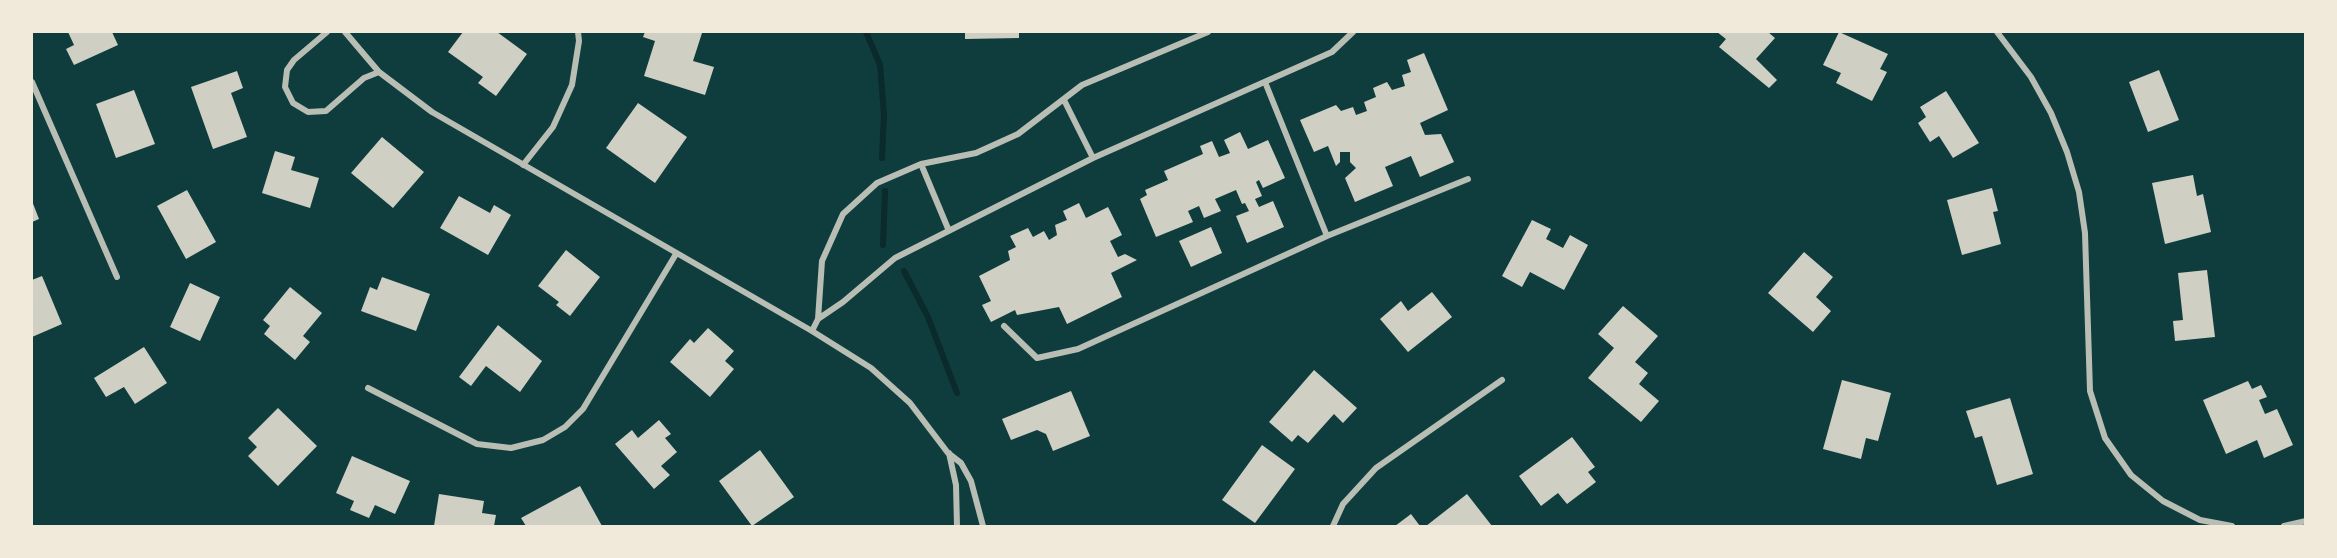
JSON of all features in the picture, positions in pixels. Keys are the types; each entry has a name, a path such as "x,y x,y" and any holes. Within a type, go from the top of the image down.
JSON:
{"street":[{"path":"327,32 294,60 287,70 285,87 293,103 308,112 326,111 364,78 379,72"},
{"path":"345,32 379,72 432,112 812,331 871,368 910,403 948,453 961,463 970,482 982,526"},
{"path":"523,165 553,127 572,85 579,40 578,32"},
{"path":"812,331 818,319 822,261 843,214 877,183 921,164 987,149 1018,134 1082,84 1208,32"},
{"path":"818,319 843,302 895,258 1093,158 1332,52 1353,32"},
{"path":"1997,32 2031,77 2052,113 2079,192 2085,233 2090,391 2105,438 2131,475 2163,501 2200,520 2232,526"},
{"path":"32,82 117,277"},
{"path":"1265,82 1327,236"},
{"path":"1064,100 1093,158"},
{"path":"921,164 949,231"},
{"path":"1004,326 1037,358 1078,349 1327,236 1468,179"},
{"path":"368,388 477,444 511,448 543,440 565,427 583,409 676,254"},
{"path":"1333,526 1343,504 1376,468 1502,380"},
{"path":"948,453 956,485 957,526"},
{"path":"2284,526 2306,521"}],"building":[{"path":"68,32 112,32 118,45 74,65 66,49 74,45"},
{"path":"463,32 497,32 527,54 496,96 478,83 483,77 448,52"},
{"path":"645,32 702,33 693,61 714,67 705,95 644,76 655,41 643,37"},
{"path":"965,32 1019,32 1019,38 965,39"},
{"path":"1717,32 1768,32 1775,38 1756,59 1777,80 1769,88 1719,47 1726,39"},
{"path":"1839,32 1888,54 1880,69 1887,72 1872,101 1836,83 1841,73 1823,65"},
{"path":"1424,53 1448,110 1420,123 1425,135 1441,134 1454,162 1420,177 1411,156 1385,167 1393,186 1355,202 1345,178 1356,168 1350,162 1350,152 1340,152 1340,162 1336,166 1328,146 1314,152 1300,120 1336,105 1341,111 1353,107 1356,115 1367,111 1364,102 1376,97 1373,88 1387,82 1392,90 1405,86 1402,75 1411,72 1407,60"},
{"path":"2159,70 2179,120 2148,132 2129,82"},
{"path":"237,71 243,88 231,93 247,137 213,149 191,87"},
{"path":"134,90 155,144 116,158 96,104"},
{"path":"1946,91 1979,143 1953,158 1939,136 1930,142 1918,123 1926,117 1920,107"},
{"path":"638,103 687,137 655,183 606,148"},
{"path":"1240,132 1248,149 1268,140 1285,178 1263,188 1259,180 1256,182 1262,196 1255,199 1259,207 1273,201 1284,227 1247,243 1236,216 1249,211 1245,203 1242,204 1236,190 1215,199 1221,211 1204,218 1199,206 1188,211 1193,222 1156,237 1140,199 1147,195 1145,190 1168,180 1164,171 1203,154 1200,146 1212,141 1219,157 1230,153 1224,140"},
{"path":"382,137 424,172 393,208 351,173"},
{"path":"275,151 295,157 291,170 319,178 310,208 262,193"},
{"path":"2193,175 2197,196 2203,194 2211,232 2165,244 2152,183"},
{"path":"1992,188 1998,211 1993,212 2001,244 1962,255 1947,200"},
{"path":"187,190 216,242 186,259 157,206"},
{"path":"459,196 490,213 494,205 511,215 488,255 440,228"},
{"path":"32,201 39,219 32,222"},
{"path":"1079,203 1086,218 1108,207 1122,235 1110,241 1118,257 1125,254 1137,260 1111,273 1122,297 1067,324 1059,307 1017,315 1015,310 991,322 982,305 991,301 979,276 1010,260 1008,251 1016,247 1010,236 1028,228 1033,237 1044,231 1049,240 1057,235 1055,225 1067,220 1063,211"},
{"path":"1532,220 1551,229 1546,239 1563,248 1570,235 1588,245 1564,290 1530,272 1522,287 1502,276"},
{"path":"1211,227 1222,253 1191,267 1179,241"},
{"path":"566,250 600,277 570,316 556,305 559,302 538,286"},
{"path":"1804,252 1833,277 1816,297 1831,311 1813,332 1768,293"},
{"path":"2207,270 2215,337 2175,341 2173,321 2183,320 2178,273"},
{"path":"42,276 62,324 32,337 32,280"},
{"path":"382,277 430,294 416,331 361,311 370,287 377,290"},
{"path":"190,283 220,297 200,341 170,327"},
{"path":"290,287 322,313 303,336 310,342 295,360 264,334 270,326 263,320"},
{"path":"1432,292 1452,317 1408,352 1380,319 1401,301 1408,311"},
{"path":"1623,306 1658,336 1635,362 1648,373 1639,384 1659,401 1641,422 1588,378 1614,348 1598,334"},
{"path":"498,325 542,361 520,392 486,366 471,386 459,377"},
{"path":"708,328 734,351 725,361 734,369 710,397 670,362 690,339 694,343"},
{"path":"144,347 167,383 135,404 124,387 106,397 94,378"},
{"path":"1314,370 1357,408 1343,423 1334,414 1308,443 1298,435 1292,442 1269,422"},
{"path":"1842,380 1891,393 1878,441 1866,438 1861,459 1823,449"},
{"path":"2248,381 2252,389 2261,385 2267,397 2259,400 2265,414 2277,409 2293,445 2264,458 2257,440 2226,454 2203,400"},
{"path":"1071,391 1090,436 1053,451 1046,434 1037,430 1011,440 1002,419"},
{"path":"2010,398 2033,474 1997,485 1982,436 1975,438 1966,411"},
{"path":"278,408 317,446 278,486 248,456 257,447 248,438"},
{"path":"659,420 671,434 665,438 677,452 661,466 670,475 654,489 615,444 632,430 638,438"},
{"path":"1572,437 1595,467 1588,472 1596,482 1567,504 1558,493 1541,506 1519,476"},
{"path":"1262,445 1295,469 1255,523 1222,500"},
{"path":"760,450 794,497 752,526 719,481"},
{"path":"352,456 410,481 395,514 375,505 369,518 350,510 354,501 336,493"},
{"path":"580,486 602,526 526,526 521,518"},
{"path":"439,494 484,501 482,513 496,515 494,526 434,526"},
{"path":"1467,494 1492,526 1426,526"},
{"path":"1411,514 1420,526 1395,526"}],"waterway":[{"path":"866,32 880,65 884,114 882,158"},
{"path":"883,245 885,191"},
{"path":"904,271 928,317 957,393"}]}
